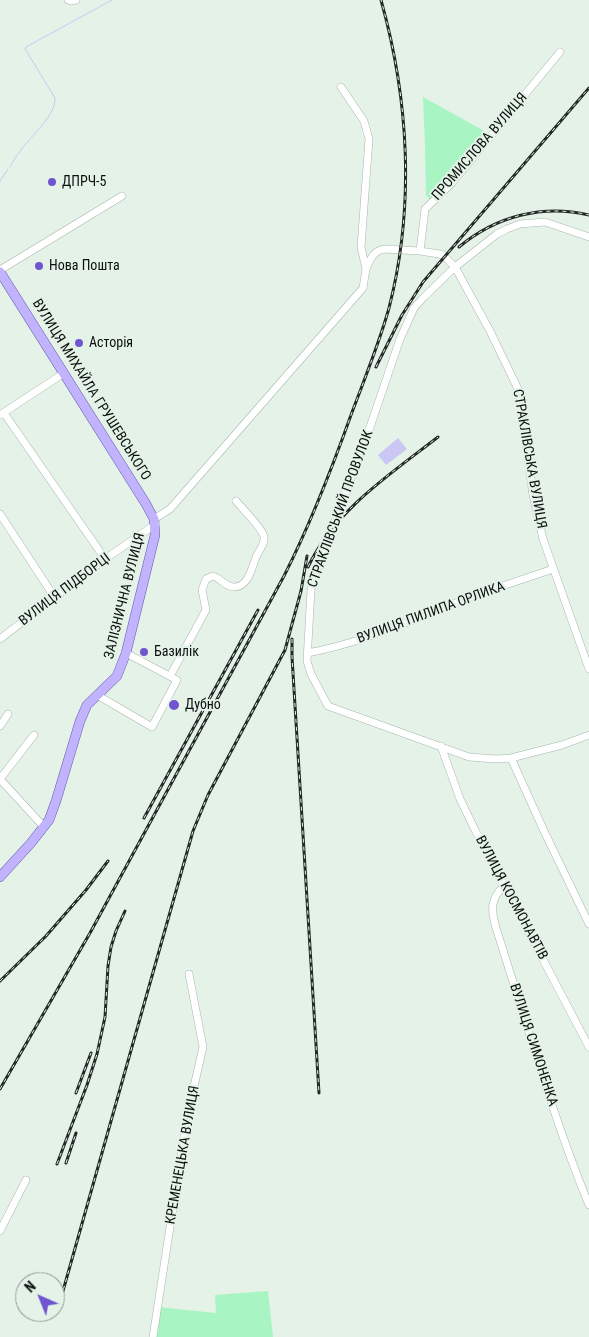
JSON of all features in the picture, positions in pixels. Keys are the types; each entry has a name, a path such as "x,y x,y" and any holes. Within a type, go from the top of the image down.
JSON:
{"main road":[{"name":"ВУЛИЦЯ МИХАЙЛА ГРУШЕВСЬКОГО","path":"0,271 155,522"},
{"name":"ЗАЛІЗНИЧНА ВУЛИЦЯ","path":"0,877 44,827 52,811 80,721 87,705 117,676 126,653 153,548 155,522"}],"street":[{"path":"68,0 76,0"},
{"name":"ПРОМИСЛОВА ВУЛИЦЯ","path":"420,251 425,209 452,182 560,52"},
{"path":"342,87 361,115 369,139 361,247 366,269"},
{"path":"0,271 122,196"},
{"path":"455,267 497,234 507,228 520,224 545,222 589,237"},
{"name":"СТРАКЛІВСЬКА ВУЛИЦЯ","path":"366,269 374,254 380,249 439,254 455,267 490,331 518,389 533,495 543,539 589,669"},
{"name":"СТРАКЛІВСЬКИЙ ПРОВУЛОК","path":"455,267 418,303 400,339 368,434 321,558 311,590 307,661 311,674 328,706 470,757 496,760 511,758 562,745 589,735"},
{"name":"ЗАЛІЗНИЧНА ВУЛИЦЯ","path":"155,522 170,509 354,299 363,288 366,269"},
{"path":"64,373 2,414 105,559"},
{"path":"170,676 206,610 202,590 206,579 213,576 231,587 241,584 249,575 264,542 262,532 236,501"},
{"path":"0,514 56,598"},
{"name":"ВУЛИЦЯ ПІДБОРЦІ","path":"0,639 155,522"},
{"name":"ВУЛИЦЯ ПИЛИПА ОРЛИКА","path":"307,653 396,628 450,605 553,569"},
{"path":"97,695 152,727 177,680 126,653"},
{"path":"0,726 8,714"},
{"path":"34,735 0,779 44,827"},
{"name":"ВУЛИЦЯ КОСМОНАВТІВ","path":"441,746 460,799 476,832 589,1047"},
{"path":"511,758 589,924"},
{"name":"ВУЛИЦЯ СИМОНЕНКА","path":"504,886 496,894 492,906 492,915 547,1089 589,1205"},
{"name":"КРЕМЕНЕЦЬКА ВУЛИЦЯ","path":"153,1337 187,1117 203,1047 188,974"},
{"path":"0,1232 26,1180"}],"green space":[{"path":"423,97 488,133 430,200 426,195"},
{"path":"268,1291 273,1337 153,1337 158,1307 216,1313 215,1295"}],"shaded area":[{"path":"398,438 407,449 386,465 378,455"}],"waterway":[{"path":"10,167 52,111 55,98 25,49 26,47 112,0"},
{"path":"0,181 8,169"}],"railway":[{"path":"0,1089 90,933 284,576 320,497 376,348 389,308 397,270 403,231 405,193 403,115 398,76 381,0"},
{"path":"376,367 402,315 423,282 589,88"},
{"path":"459,247 488,227 521,215 554,211 589,215"},
{"path":"308,567 319,547 348,511 382,480 438,437"},
{"path":"65,1284 193,831 208,795 285,650 301,591 307,556"},
{"path":"144,818 258,610"},
{"path":"292,639 319,1093"},
{"path":"0,981 46,936 86,890 108,861"},
{"path":"57,1164 97,1054 105,1017 111,947 125,911"},
{"path":"76,1093 91,1053"},
{"path":"66,1163 76,1133"}],"place":[{"name":"ДПРЧ-5","path":"52,182"},
{"name":"Нова Пошта","path":"39,266"},
{"name":"Асторія","path":"79,343"},
{"name":"Базилік","path":"144,652"},
{"name":"Дубно","path":"174,705"}]}
